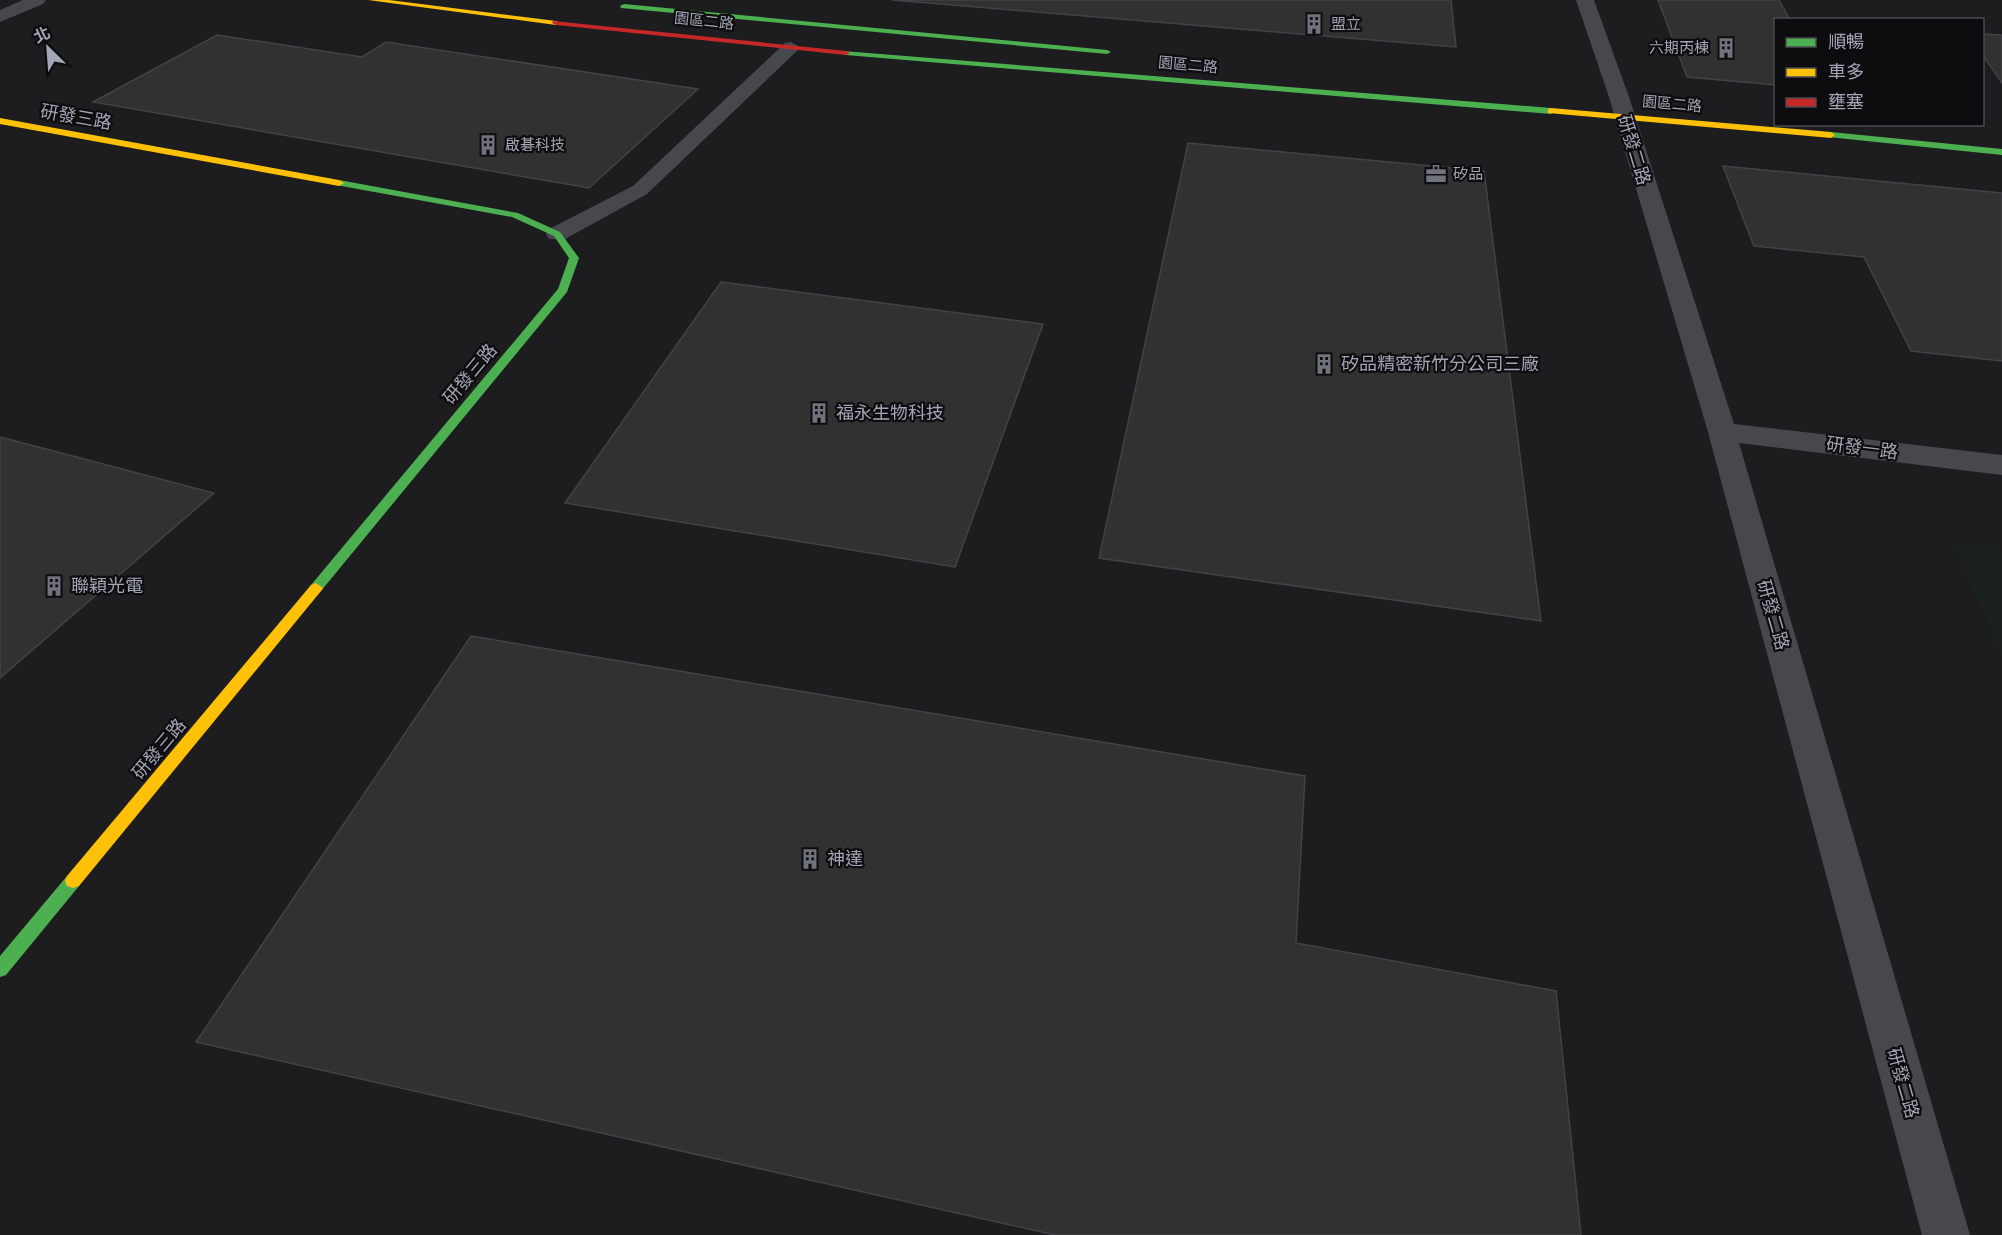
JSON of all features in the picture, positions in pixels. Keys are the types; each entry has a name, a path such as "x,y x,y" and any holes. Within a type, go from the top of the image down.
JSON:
{"street":[{"path":"0,17 37,0"},
{"name":"園區二路","path":"372,0 790,47 1341,95 1620,102 1774,122"},
{"name":"研發二路","path":"1586,0 1620,102 1722,432 1946,1235"},
{"name":"園區二路","path":"611,5 1120,53"},
{"name":"研發三路","path":"0,121 515,215 557,234 574,258 563,290 0,969"},
{"name":"園區二路","path":"1803,126 2002,152"},
{"name":"研發一路","path":"1722,432 2002,465"}],"lane":[{"path":"557,234 640,190 790,47"}],"shaded area":[{"path":"0,0 2002,0 2002,1235 0,1235"},
{"path":"1954,545 2002,550 2002,655"}],"building":[{"name":"盟立","path":"892,0 1451,0 1456,47"},
{"name":"六期丙棟","path":"1658,0 1779,0 1789,18 1774,18 1774,85 1687,77"},
{"path":"1984,34 2002,35 2002,83 1984,57"},
{"name":"啟碁科技","path":"217,35 362,57 386,42 698,89 589,188 93,102"},
{"name":"矽品精密新竹分公司三廠","path":"1188,143 1484,171 1541,621 1099,558"},
{"path":"1723,166 2002,193 2002,361 1911,351 1864,257 1754,246"},
{"name":"福永生物科技","path":"721,282 1043,324 955,567 565,503"},
{"name":"聯穎光電","path":"0,437 214,493 0,678"},
{"name":"神達","path":"471,636 1305,776 1296,943 1556,991 1581,1235 1055,1235 196,1042"}],"traffic: fast":[{"path":"624,6 1107,52"},
{"path":"846,53 1551,111"},
{"path":"1831,135 2002,152"},
{"path":"316,588 563,290 574,258 557,234 515,215 339,183"},
{"path":"0,969 73,881"}],"traffic: slow":[{"path":"372,0 556,23"},
{"path":"1551,111 1831,135"},
{"path":"0,121 339,183"},
{"path":"73,881 316,588"}],"traffic: jam":[{"path":"556,23 846,53"}],"place":[{"name":"盟立","path":"1314,24"},
{"name":"六期丙棟","path":"1726,48"},
{"name":"啟碁科技","path":"488,145"},
{"name":"矽品","path":"1436,174"},
{"name":"矽品精密新竹分公司三廠","path":"1324,364"},
{"name":"福永生物科技","path":"819,413"},
{"name":"聯穎光電","path":"54,586"},
{"name":"神達","path":"810,859"}]}
